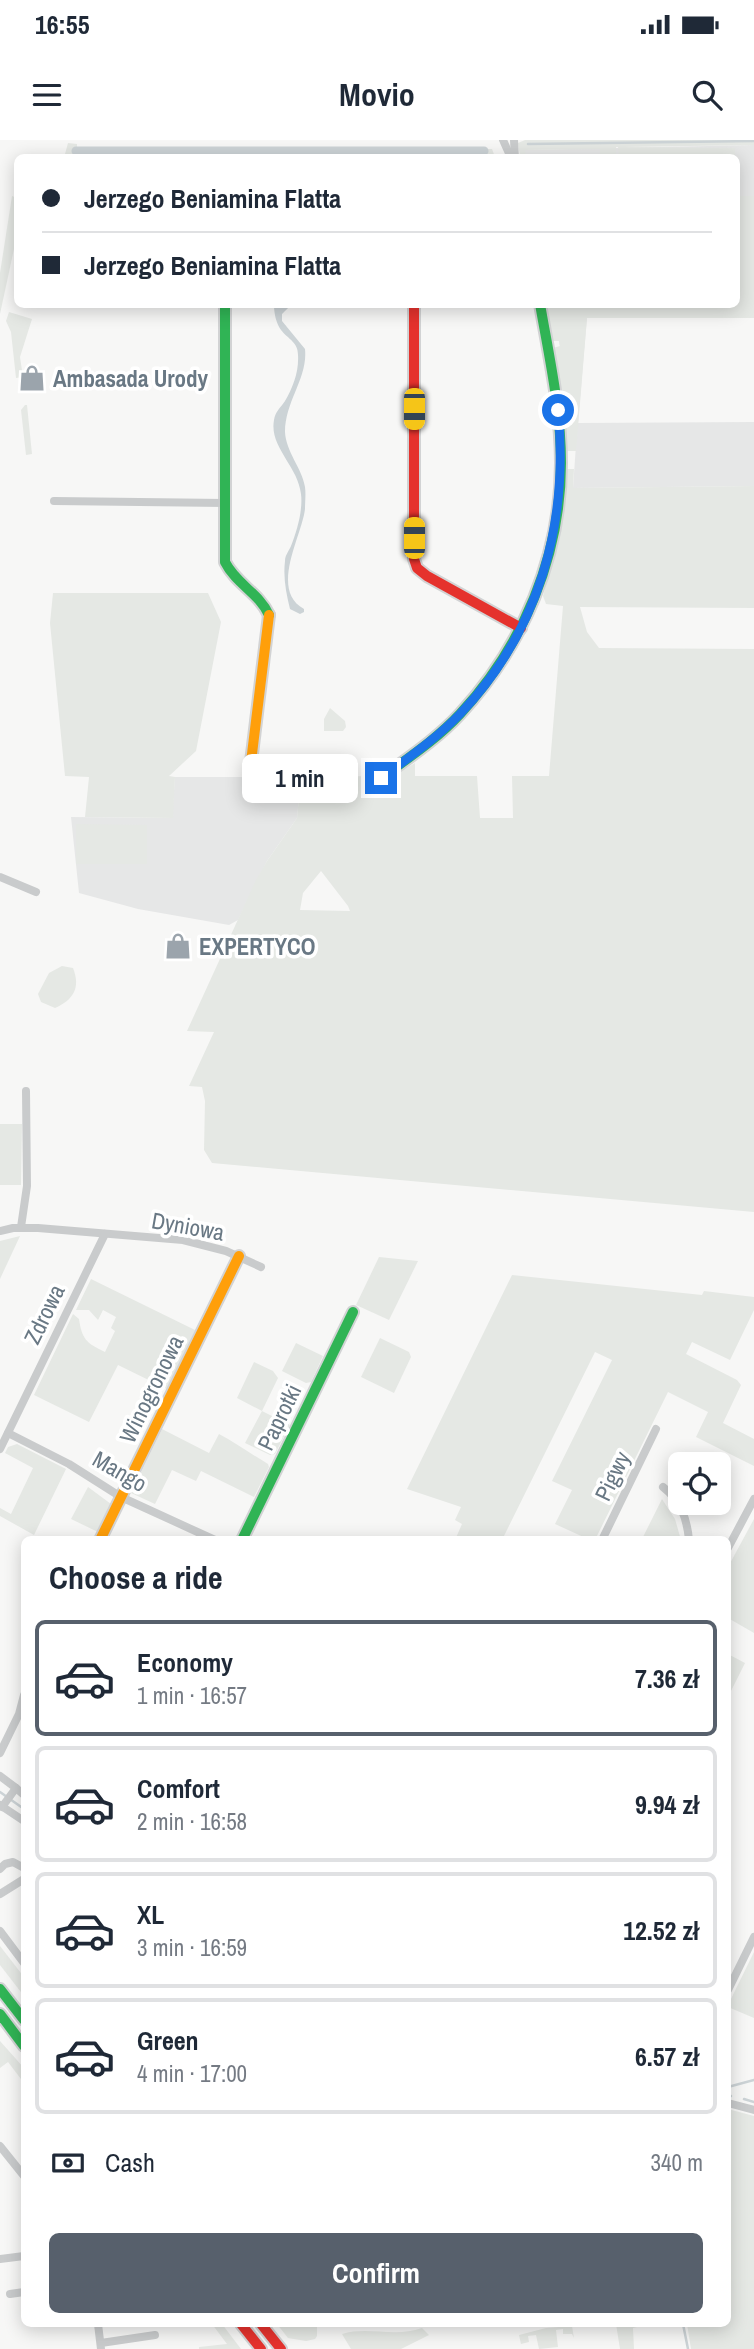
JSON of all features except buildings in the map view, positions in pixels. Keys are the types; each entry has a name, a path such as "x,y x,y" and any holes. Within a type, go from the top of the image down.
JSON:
{"street":[{"path":"225,308 225,562 230,575 265,603 270,617 251,762"},
{"path":"414,308 414,545 417,568 522,628"},
{"path":"381,778 416,753 458,716 488,679 522,628 540,584 551,546 561,476 558,410 541,308"},
{"path":"54,500 225,503"},
{"path":"0,877 36,892"},
{"path":"21,1227 27,1185 26,1091"},
{"name":"Dyniowa","path":"0,1231 21,1227 192,1242 239,1256 261,1267"},
{"name":"Zdrowa","path":"0,1449 105,1234"},
{"name":"Winogronowa","path":"102,1536 239,1256"},
{"name":"Paprotki","path":"244,1536 353,1312"},
{"name":"Pigwy","path":"603,1536 656,1429"},
{"name":"Mango","path":"8,1433 69,1464 121,1497 206,1536"},
{"path":"663,1487 679,1504 688,1536"},
{"path":"731,1542 754,1499"},
{"path":"0,1753 21,1706"},
{"path":"0,1776 14,1791 21,1794"},
{"path":"14,1791 2,1805 21,1819"},
{"path":"0,1869 9,1862 21,1867"},
{"path":"0,1894 21,1881"},
{"path":"0,1931 21,1959"},
{"path":"731,1984 754,1937"},
{"path":"0,1989 21,2016"},
{"path":"0,2014 21,2042"},
{"path":"731,2104 754,2110"},
{"path":"0,2146 21,2172"},
{"path":"0,2259 21,2256"},
{"path":"10,2294 21,2292"},
{"path":"98,2327 101,2346 155,2335"},
{"path":"243,2327 261,2349"},
{"path":"263,2327 281,2349"}],"shaded area":[{"path":"525,140 754,140 754,145 623,147 735,148 735,154 619,154 616,147 616,154 600,154 600,149 525,150 526,154 520,154 518,143"},
{"path":"68,143 77,144 77,154 65,154"},
{"path":"754,145 754,196 740,196 740,154 525,154 524,150"},
{"path":"486,149 492,149 494,154 483,154"},
{"path":"12,196 14,249 0,314 0,273"},
{"path":"740,196 754,196 754,318 587,318 576,451 566,451 553,348 560,346 559,341 551,341 546,308 740,308"},
{"path":"274,308 288,308 282,314 282,321 305,349 303,370 289,410 285,432 305,490 303,520 288,576 289,589 294,600 304,609 300,614 290,609 284,573 286,557 299,520 301,494 295,474 280,448 274,430 276,414 295,379 298,351 281,330"},
{"path":"553,308 588,308 578,423 754,422 754,486 573,488 576,445"},
{"path":"9,312 32,319 20,357 23,377 16,378 11,332 6,321"},
{"path":"25,405 32,454 26,455 21,410"},
{"path":"566,469 574,469 573,488 754,486 754,608 580,607 587,632 599,648 754,649 754,1212 212,1163 204,1150 205,1101 202,1087 189,1086 214,1032 187,1031 256,880 297,818 301,777 377,776 379,784 415,763 415,776 477,776 480,818 513,818 512,776 549,776 563,606 546,604 543,596 561,527","holes":["321,871 350,911 300,910 303,893"]},
{"path":"53,593 208,593 221,622 196,751 169,776 175,777 173,818 85,817 89,777 65,776 50,623"},
{"path":"330,708 345,721 346,727 343,731 324,731 324,719"},
{"path":"175,777 301,777 297,818 267,861 238,920 229,925 138,909 79,893 71,817 172,818"},
{"path":"76,824 147,825 147,864 76,864"},
{"path":"62,966 73,968 76,987 67,1001 55,1008 41,1002 38,994 49,973"},
{"path":"0,1124 22,1124 21,1185 0,1185"},
{"path":"20,1236 0,1279 0,1241"},
{"path":"379,1257 418,1261 389,1320 356,1305"},
{"path":"512,1275 702,1295 704,1291 754,1297 754,1310 730,1360 692,1342 686,1354 737,1380 741,1385 723,1423 754,1439 754,1466 731,1454 731,1452 696,1437 708,1412 668,1392 597,1536 581,1536 555,1524 572,1490 552,1481 612,1360 595,1352 504,1536 457,1536 462,1524 455,1520 461,1507 407,1489"},
{"path":"91,1279 195,1330 167,1389 118,1365 89,1422 34,1395 73,1314 79,1319 86,1340 105,1352 115,1331 111,1328 116,1317 103,1310 98,1320 89,1310 76,1310"},
{"path":"380,1338 409,1352 411,1357 394,1393 361,1377"},
{"path":"296,1343 323,1356 311,1382 306,1383 282,1371"},
{"path":"254,1362 273,1371 278,1378 262,1411 237,1398"},
{"path":"262,1411 290,1425 275,1454 270,1455 245,1443"},
{"path":"162,1429 209,1453 219,1434 268,1464 254,1497 201,1471 196,1481 172,1470 155,1504 131,1493"},
{"path":"17,1444 66,1469 34,1535 0,1516 0,1508 11,1514 33,1468 5,1453 8,1447"},
{"path":"88,1487 111,1504 98,1532 71,1519"},
{"path":"662,1499 668,1508 668,1515 672,1515 675,1519 680,1536 644,1536"},
{"path":"754,1519 754,1633 731,1620 731,1561"},
{"path":"731,1656 745,1663 731,1691"},
{"path":"0,1946 21,1973 21,1992 0,1965"},
{"path":"754,1952 754,2018 731,2008 731,1999"},
{"path":"0,2041 21,2065 21,2079 8,2062 0,2068"},
{"path":"731,2110 754,2116 754,2349 691,2349 687,2327 731,2327"},
{"path":"214,2327 224,2327 241,2349 199,2349 199,2347 227,2344"},
{"path":"279,2327 317,2327 315,2339 306,2341 288,2338"},
{"path":"572,2327 574,2338 572,2334 563,2334 563,2329 556,2330 558,2347 539,2349 536,2335 528,2336 529,2342 521,2344 519,2335 546,2328"},
{"path":"616,2327 637,2327 633,2328 634,2349 620,2349"},
{"path":"422,2328 429,2335 401,2349 351,2349 342,2334 362,2331 402,2332"}],"waterway":[{"path":"528,144 754,141"},
{"path":"76,151 484,151"},
{"path":"0,1792 21,1807"},
{"path":"731,2086 754,2080"},
{"path":"744,2099 754,2102"},
{"path":"684,2327 688,2349"}],"traffic: fast":[{"path":"225,308 225,562 269,615"},
{"path":"381,778 442,732 482,688 520,629 546,565 554,532 561,463 557,403 541,308"},
{"path":"244,1536 353,1312"},
{"path":"0,1989 21,2016"},
{"path":"0,2014 21,2042"}],"traffic: slow":[{"path":"251,762 269,615"},
{"path":"102,1536 239,1256"}],"traffic: jam":[{"path":"414,308 414,559 417,568 521,628"},
{"path":"243,2327 261,2349"},
{"path":"263,2327 281,2349"}],"place":[{"name":"Ambasada Urody","path":"32,378"},
{"name":"EXPERTYCO","path":"178,946"}],"route":[{"path":"381,778 416,753 458,716 476,696 522,628 540,584 557,516 561,465 558,410"}]}
